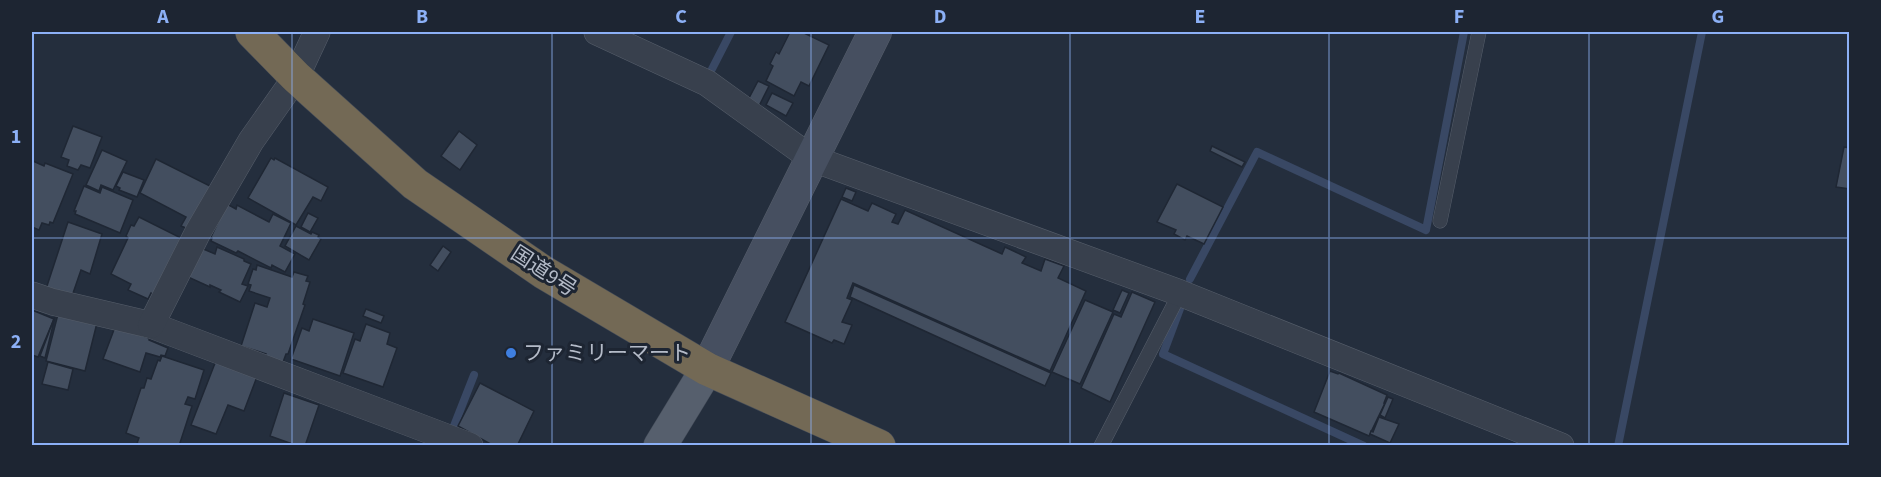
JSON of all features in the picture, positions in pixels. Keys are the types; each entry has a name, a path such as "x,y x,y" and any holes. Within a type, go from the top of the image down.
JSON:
{"highway":[{"name":"国道9号","path":"252,32 296,77 416,184 543,272 707,369 879,446"}],"main road":[{"path":"660,446 707,369"}],"street":[{"path":"152,325 198,232 251,141 296,77 318,32"},
{"path":"597,32 707,83 811,158 1180,293 1561,446"},
{"path":"707,369 875,32"},
{"path":"32,295 152,325 470,446"}],"lane":[{"path":"1440,221 1479,32"},
{"path":"1101,446 1180,293"}],"building":[{"path":"790,32 802,32 829,45 809,86 801,82 794,96 766,81 773,66 770,64 776,52 779,54"},
{"path":"758,81 769,86 759,106 748,100"},
{"path":"772,93 793,103 786,116 766,105"},
{"path":"73,126 102,137 90,168 81,165 78,170 67,166 69,160 61,157"},
{"path":"459,131 477,145 460,170 441,156"},
{"path":"1212,146 1245,162 1242,167 1210,151"},
{"path":"1844,147 1850,148 1850,189 1836,187"},
{"path":"102,150 127,161 113,190 101,185 99,191 86,185"},
{"path":"271,158 274,160 275,158 328,187 321,201 313,197 296,225 248,198"},
{"path":"156,159 214,188 191,230 181,226 186,217 140,193"},
{"path":"33,161 44,166 45,163 73,174 53,223 50,222 49,225 42,223 39,230 32,227"},
{"path":"123,172 144,180 137,197 119,190 120,188 116,186"},
{"path":"1177,184 1223,207 1204,244 1187,236 1185,240 1174,234 1176,230 1157,222"},
{"path":"84,186 100,193 102,187 133,200 120,233 75,214 76,211 74,211"},
{"path":"846,188 856,192 852,201 842,197"},
{"path":"841,199 868,211 872,203 896,214 892,222 898,224 905,210 1002,254 1005,247 1026,257 1022,263 1041,271 1045,259 1064,266 1058,278 1086,291 1050,371 853,283 847,298 852,300 842,322 852,325 844,344 834,340 832,343 785,322"},
{"path":"227,204 236,209 237,205 269,222 273,214 291,223 280,246 295,254 285,272 211,241"},
{"path":"308,213 318,218 310,232 301,227"},
{"path":"139,217 185,240 157,296 151,293 148,299 128,290 131,284 111,274 128,238 126,236 131,225 134,226"},
{"path":"68,222 102,234 90,274 81,270 71,299 45,292"},
{"path":"296,226 311,234 312,232 319,235 321,239 309,260 285,246"},
{"path":"443,246 451,252 438,271 430,265"},
{"path":"217,247 251,264 242,284 248,286 240,302 219,292 221,290 188,277 201,248 215,254"},
{"path":"257,265 292,277 294,272 308,276 306,281 310,282 303,304 305,305 282,365 263,359 266,354 241,346 255,303 267,307 270,298 249,291 251,285 248,284 253,269 256,270"},
{"path":"854,285 1051,373 1045,386 850,297"},
{"path":"1122,290 1129,293 1120,313 1113,310"},
{"path":"1132,292 1155,302 1110,402 1081,388 1114,314 1121,317"},
{"path":"1085,300 1113,312 1080,384 1052,372"},
{"path":"366,309 384,316 381,323 363,316"},
{"path":"32,310 54,319 38,357 32,355"},
{"path":"58,314 97,323 85,371 46,361"},
{"path":"55,317 45,358 40,356"},
{"path":"313,319 354,333 340,376 291,359 302,328 309,331"},
{"path":"366,324 390,333 387,344 397,348 383,387 343,373 355,339 360,341"},
{"path":"115,327 149,338 168,348 165,356 146,353 140,372 103,359"},
{"path":"162,356 204,370 195,399 188,397 185,404 192,406 179,446 145,446 137,443 139,438 126,433 141,388 144,388 147,378 151,379 158,360 160,361"},
{"path":"217,358 258,374 244,411 228,405 216,434 191,425"},
{"path":"48,362 73,369 68,390 42,384"},
{"path":"1330,371 1387,395 1369,436 1314,412"},
{"path":"480,383 534,411 517,446 494,446 458,426"},
{"path":"284,393 319,405 305,446 298,446 270,436"},
{"path":"1388,397 1393,399 1385,418 1380,415"},
{"path":"1379,417 1399,424 1390,443 1370,434"}],"waterway":[{"path":"712,69 731,32"},
{"path":"1190,279 1257,152 1426,230 1464,32"},
{"path":"1618,446 1702,32"},
{"path":"1181,306 1163,354 1364,446"},
{"path":"450,436 474,375"}],"place":[{"name":"ファミリーマート","path":"511,353"}]}
